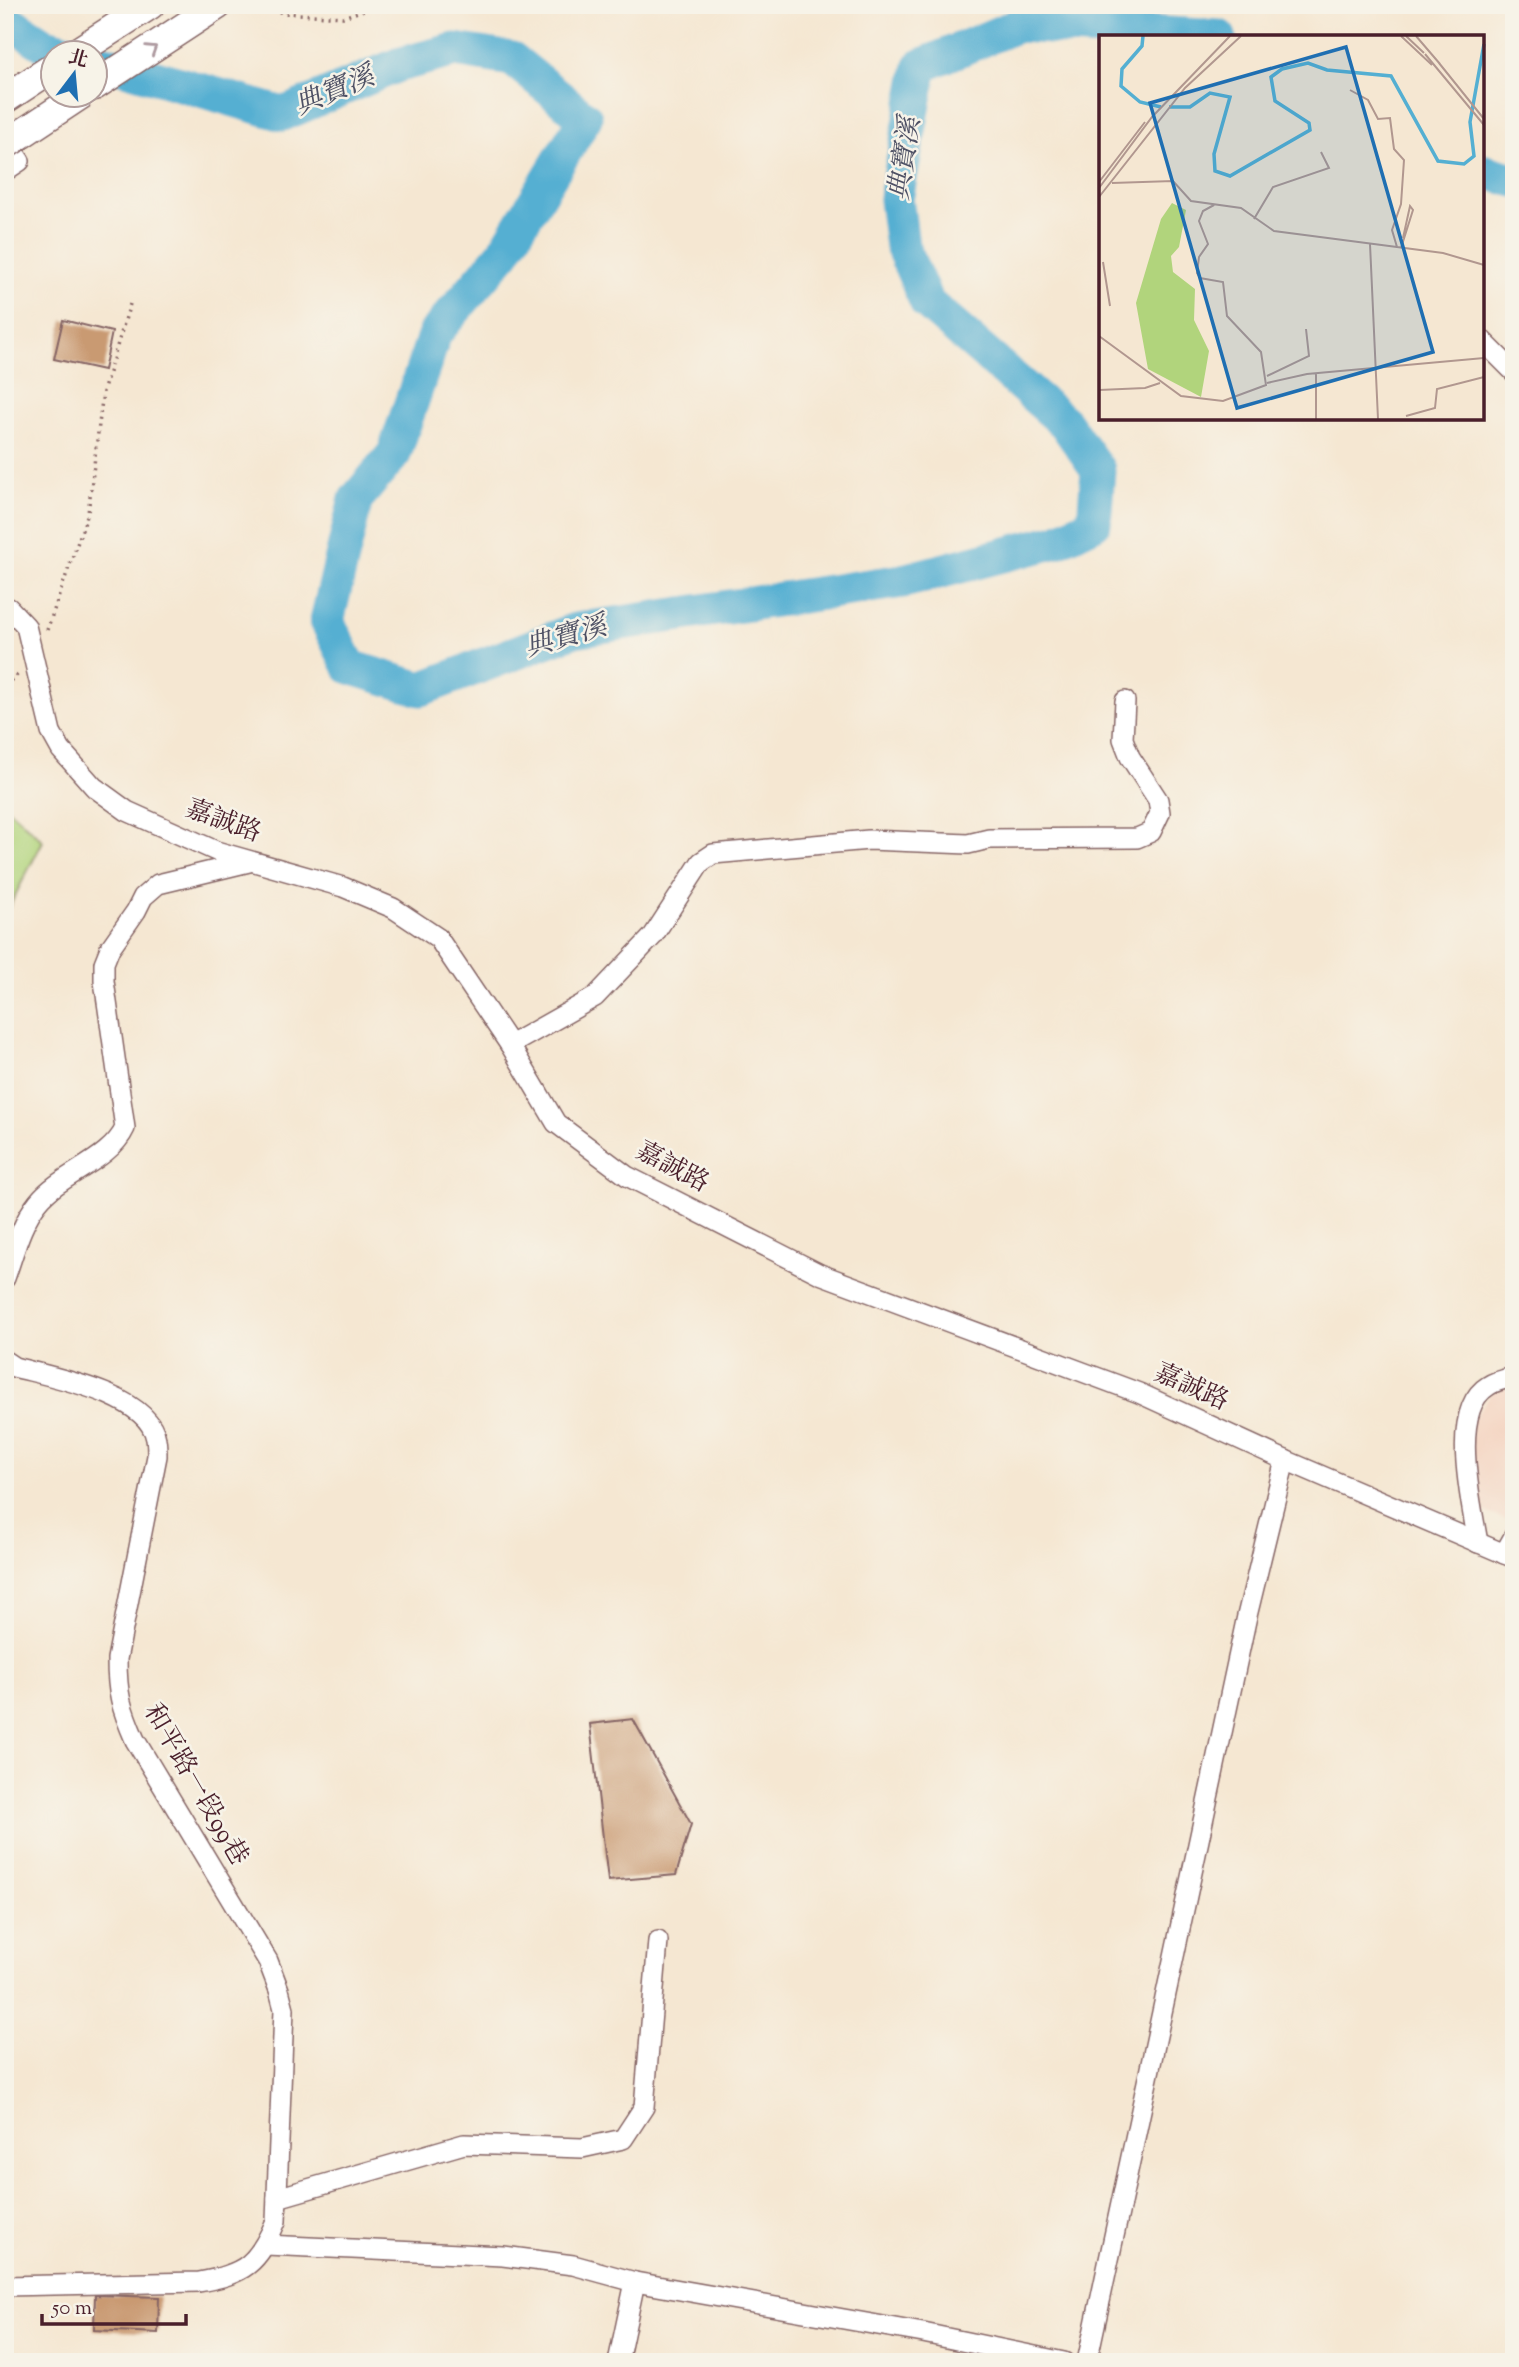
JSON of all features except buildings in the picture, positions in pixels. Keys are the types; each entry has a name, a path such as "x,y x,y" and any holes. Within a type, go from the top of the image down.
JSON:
{"highway":[{"path":"99,38 150,5"},
{"path":"108,77 218,5"},
{"path":"5,99 38,77"},
{"path":"5,142 60,108"}],"street":[{"path":"5,142 20,161 5,171"},
{"path":"1484,342 1514,372"},
{"name":"嘉誠路","path":"5,606 26,626 51,732 61,750 93,787 127,811 216,851 343,887 393,908 438,938 510,1045 556,1123 627,1176 820,1274 1139,1393 1285,1460 1509,1556"},
{"path":"510,1045 596,997 653,936 701,862 713,854 869,840 968,844 989,839 1137,838 1151,832 1160,813 1158,800 1130,757 1123,739 1125,701"},
{"path":"5,1278 26,1222 38,1202 58,1182 112,1146 125,1128 104,981 104,963 110,948 143,897 158,884 252,861"},
{"name":"和平路一段99巷","path":"5,1361 14,1367 111,1394 134,1407 156,1437 157,1456 117,1659 120,1706 135,1740 268,1961 284,2009 276,2221 266,2245 251,2263 230,2277 199,2282 5,2286"},
{"path":"1478,1543 1464,1438 1472,1406 1486,1387 1514,1377"},
{"path":"1087,2362 1247,1616 1285,1460"},
{"path":"1509,1556 1514,1536"},
{"path":"277,2198 464,2144 582,2148 623,2139 644,2107 658,1941"},
{"path":"266,2245 503,2256 573,2265 635,2282 923,2333 1064,2362"},
{"path":"618,2362 635,2282"}],"path":[{"path":"258,5 283,13 343,17 379,5"},
{"path":"5,685 35,662 88,513 103,392 130,304"}],"shaded area":[{"path":"1514,1384 1514,1523 1481,1510 1470,1455 1472,1421 1496,1386"}],"green space":[{"path":"5,806 43,841 5,915"}],"waterway":[{"name":"典寶溪","path":"5,19 38,40"},
{"name":"典寶溪","path":"108,63 283,114 398,65 455,50 512,59 585,118 504,252 435,333 394,454 356,499 327,621 350,667 421,689 575,630 903,581 1057,541 1094,523 1098,470 1065,423 927,303 902,246 896,199 921,66 1018,25 1186,35"},
{"name":"典寶溪","path":"1484,172 1514,180"}]}
